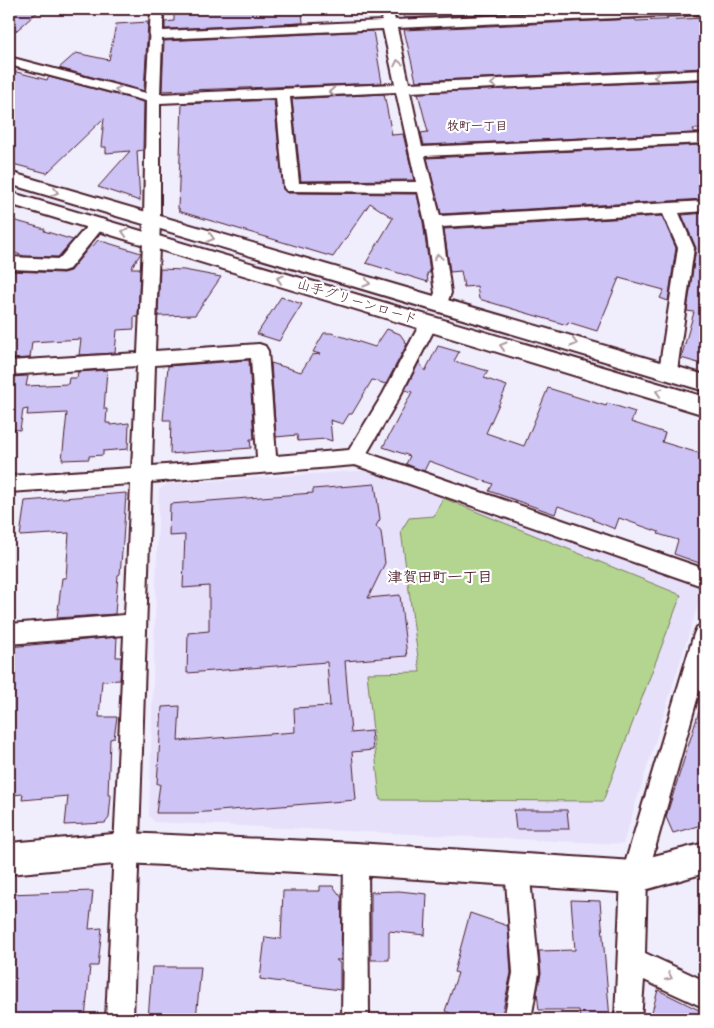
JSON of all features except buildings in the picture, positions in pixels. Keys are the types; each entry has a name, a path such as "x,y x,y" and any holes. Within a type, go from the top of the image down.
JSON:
{"street":[{"path":"119,1019 142,475 145,358 152,230 153,99 157,9"},
{"path":"386,9 416,152 433,222 443,293 439,304"},
{"path":"156,35 705,10"},
{"path":"9,61 153,99 705,74"},
{"path":"283,93 292,188 425,187"},
{"path":"416,152 705,138"},
{"name":"山手グリーンロード","path":"9,178 152,230 428,324 705,406"},
{"name":"山手グリーンロード","path":"9,198 98,224 152,230 439,304 705,383"},
{"path":"433,222 705,206"},
{"path":"668,371 686,248 669,208"},
{"path":"9,263 63,266 98,224"},
{"path":"355,457 390,398 428,324"},
{"path":"9,368 259,351 267,465"},
{"path":"9,484 355,457 705,578"},
{"path":"9,634 136,624"},
{"path":"628,1019 632,960 634,877 705,634"},
{"path":"9,859 125,848 517,868 634,877 705,858"},
{"path":"355,1019 356,859"},
{"path":"517,868 526,973 518,1019"},
{"path":"632,960 705,995"}],"shaded area":[{"path":"373,470 703,589 623,844 155,822 149,816 159,490 167,484"}],"green space":[{"path":"443,498 681,595 603,801 380,800 367,673 420,672 401,531 409,518 434,516"}],"district":[{"name":"牧町一丁目","path":"477,126"},
{"name":"津賀田町一丁目","path":"440,577"}]}
